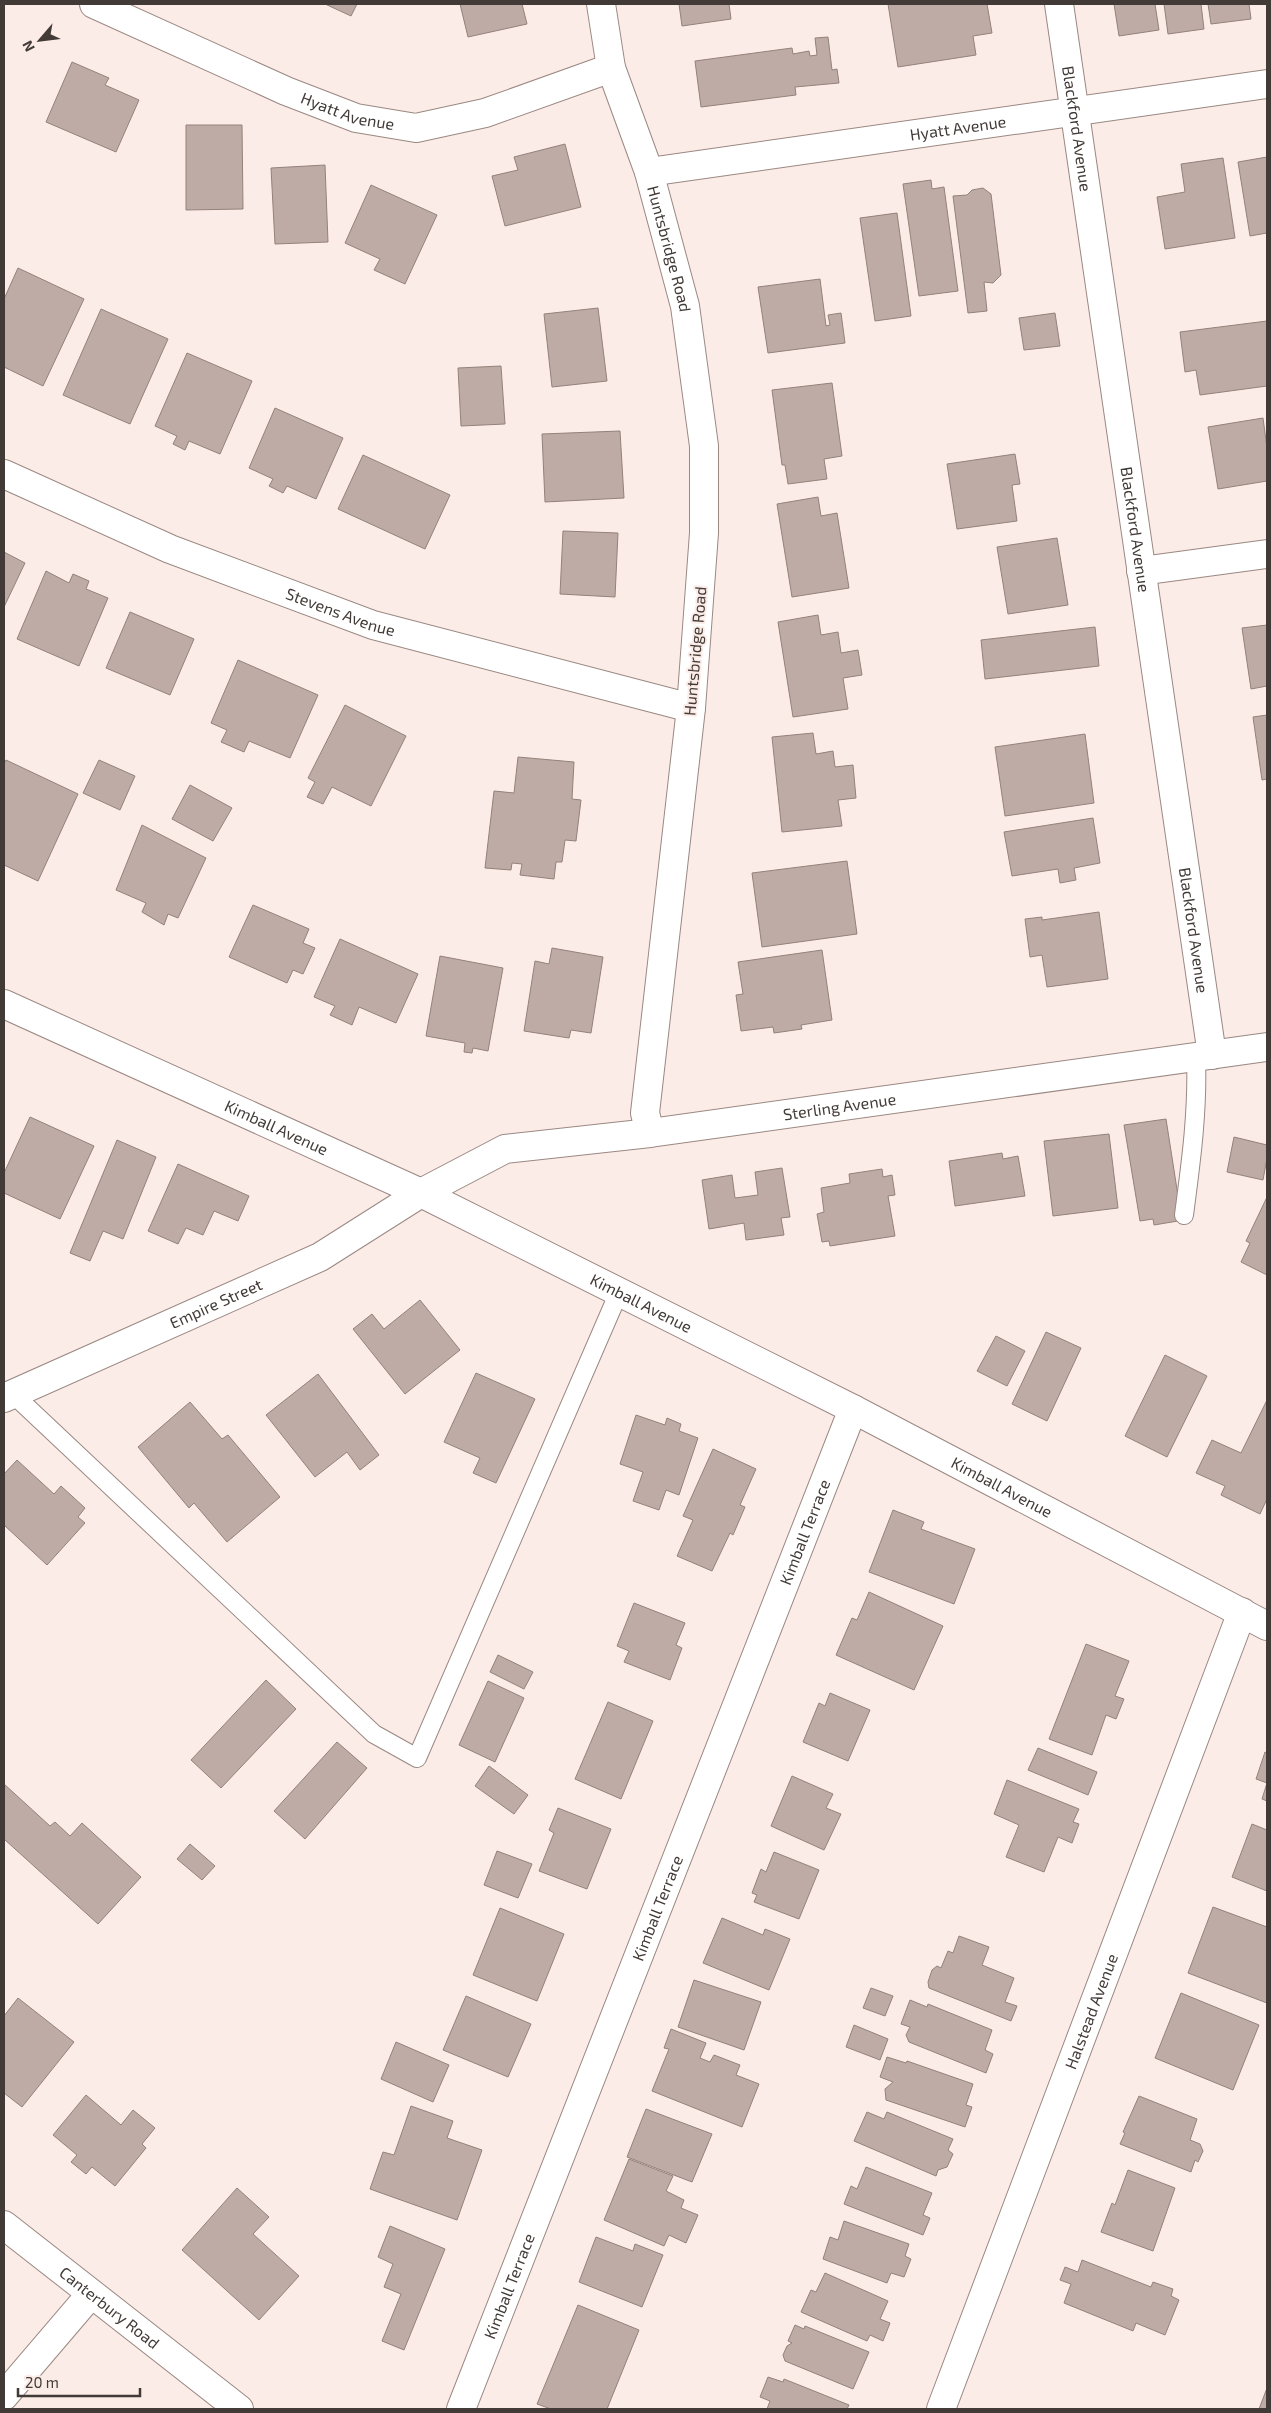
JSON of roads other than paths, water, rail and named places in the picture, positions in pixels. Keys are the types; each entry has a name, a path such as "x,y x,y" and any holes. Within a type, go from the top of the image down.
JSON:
{"street":[{"name":"Hyatt Avenue","path":"94,4 286,91 356,118 416,128 485,113 611,68"},
{"path":"601,4 611,68"},
{"name":"Blackford Avenue","path":"1059,4 1142,570 1204,1056"},
{"name":"Huntsbridge Road","path":"611,68 650,172 686,306 704,446 704,533 691,708 645,1113 650,1132"},
{"name":"Hyatt Avenue","path":"650,172 1267,84"},
{"name":"Stevens Avenue","path":"4,474 170,549 373,625 691,708"},
{"path":"1142,570 1267,554"},
{"name":"Kimball Avenue","path":"4,1004 421,1193 853,1409 1267,1626"},
{"name":"Sterling Avenue","path":"421,1193 505,1149 650,1132 1267,1047"},
{"name":"Empire Street","path":"8,1396 320,1257 421,1193"},
{"name":"Kimball Terrace","path":"461,2409 853,1409"},
{"name":"Halstead Avenue","path":"941,2409 1242,1612"},
{"name":"Canterbury Road","path":"4,2225 239,2409"},
{"path":"4,2396 91,2294"}],"lane":[{"path":"1184,1215 1193,1144 1197,1090 1204,1056"},
{"path":"8,1396 374,1734 417,1758 619,1292"}]}
